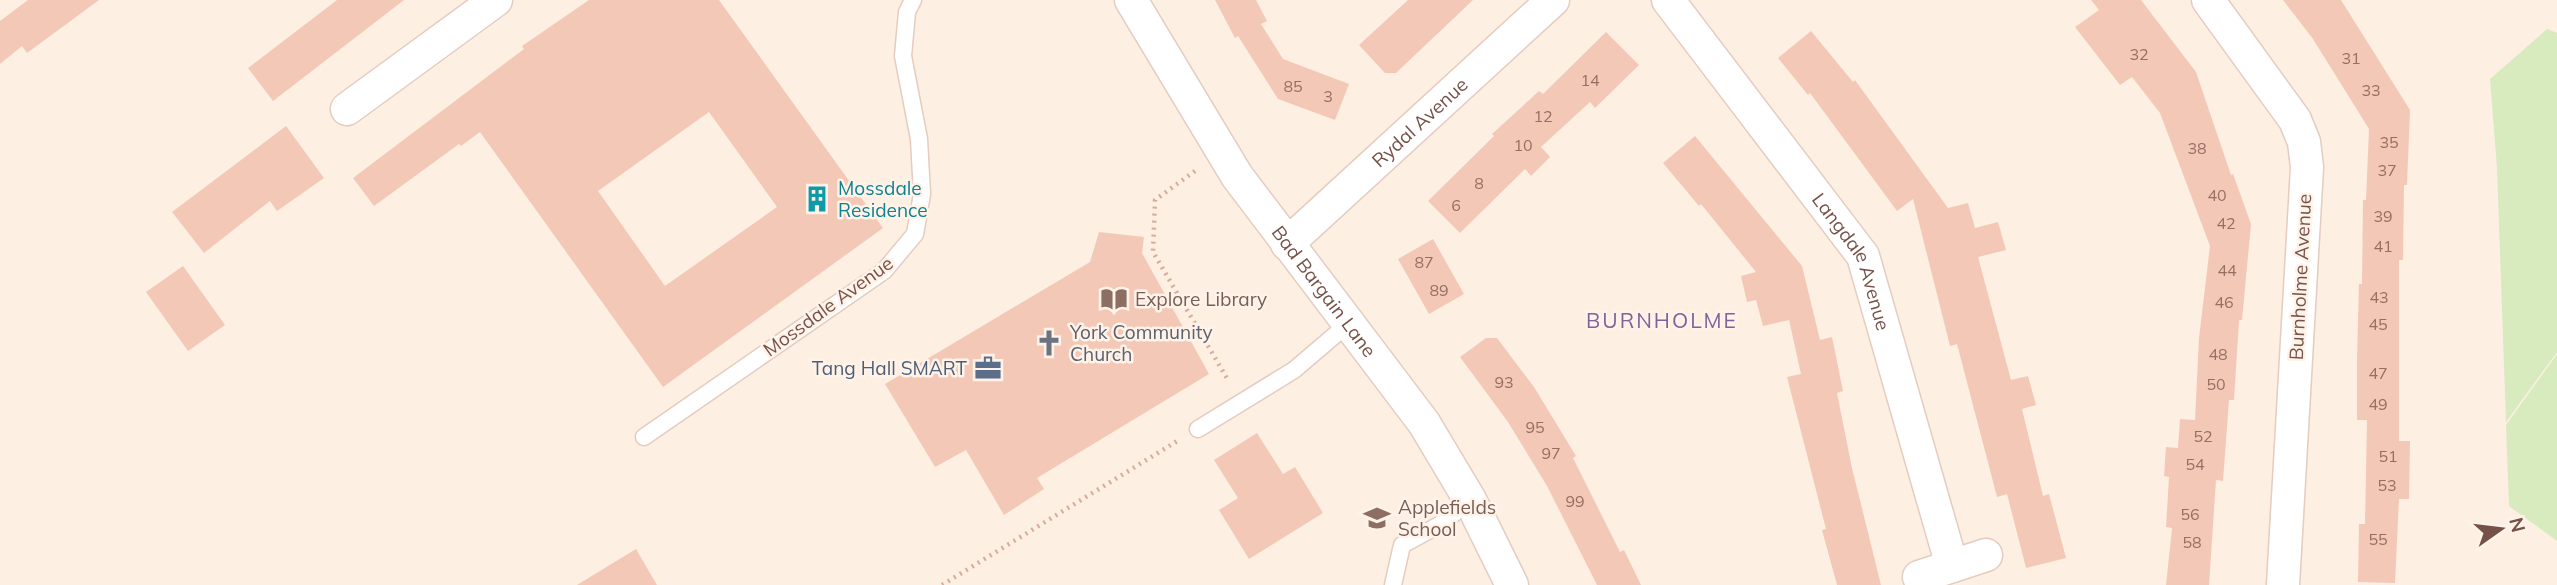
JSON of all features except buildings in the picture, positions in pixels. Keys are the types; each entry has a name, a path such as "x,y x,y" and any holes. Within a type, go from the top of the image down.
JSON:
{"street":[{"path":"347,109 496,0"},
{"name":"Bad Bargain Lane","path":"1131,0 1237,176 1424,423 1470,500 1512,585"},
{"name":"Rydal Avenue","path":"1287,244 1553,0"},
{"name":"Langdale Avenue","path":"1668,0 1863,256 1952,566"},
{"name":"Burnholme Avenue","path":"2208,0 2295,120 2304,142 2307,167 2283,585"},
{"path":"1919,577 1986,555"}],"lane":[{"name":"Mossdale Avenue","path":"644,437 884,271 915,234 922,194 919,139 903,55 907,12 913,0"},
{"path":"1198,429 1294,370 1348,324"},
{"path":"1393,585 1402,545 1441,524 1470,500"}],"path":[{"path":"1223,152 1155,200 1153,252 1241,402"},
{"path":"942,585 1198,429"}],"green space":[{"path":"2547,29 2557,33 2557,352 2506,422 2497,168 2490,79"},
{"path":"2557,354 2557,541 2509,506 2506,425"}],"place":[{"name":"Mossdale Residence","path":"817,199"},
{"name":"Explore Library","path":"1114,299"},
{"name":"York Community Church","path":"1049,343"},
{"name":"Tang Hall SMART","path":"988,368"},
{"name":"Applefields School","path":"1377,518"}],"district":[{"name":"BURNHOLME","path":"1662,321"}]}
